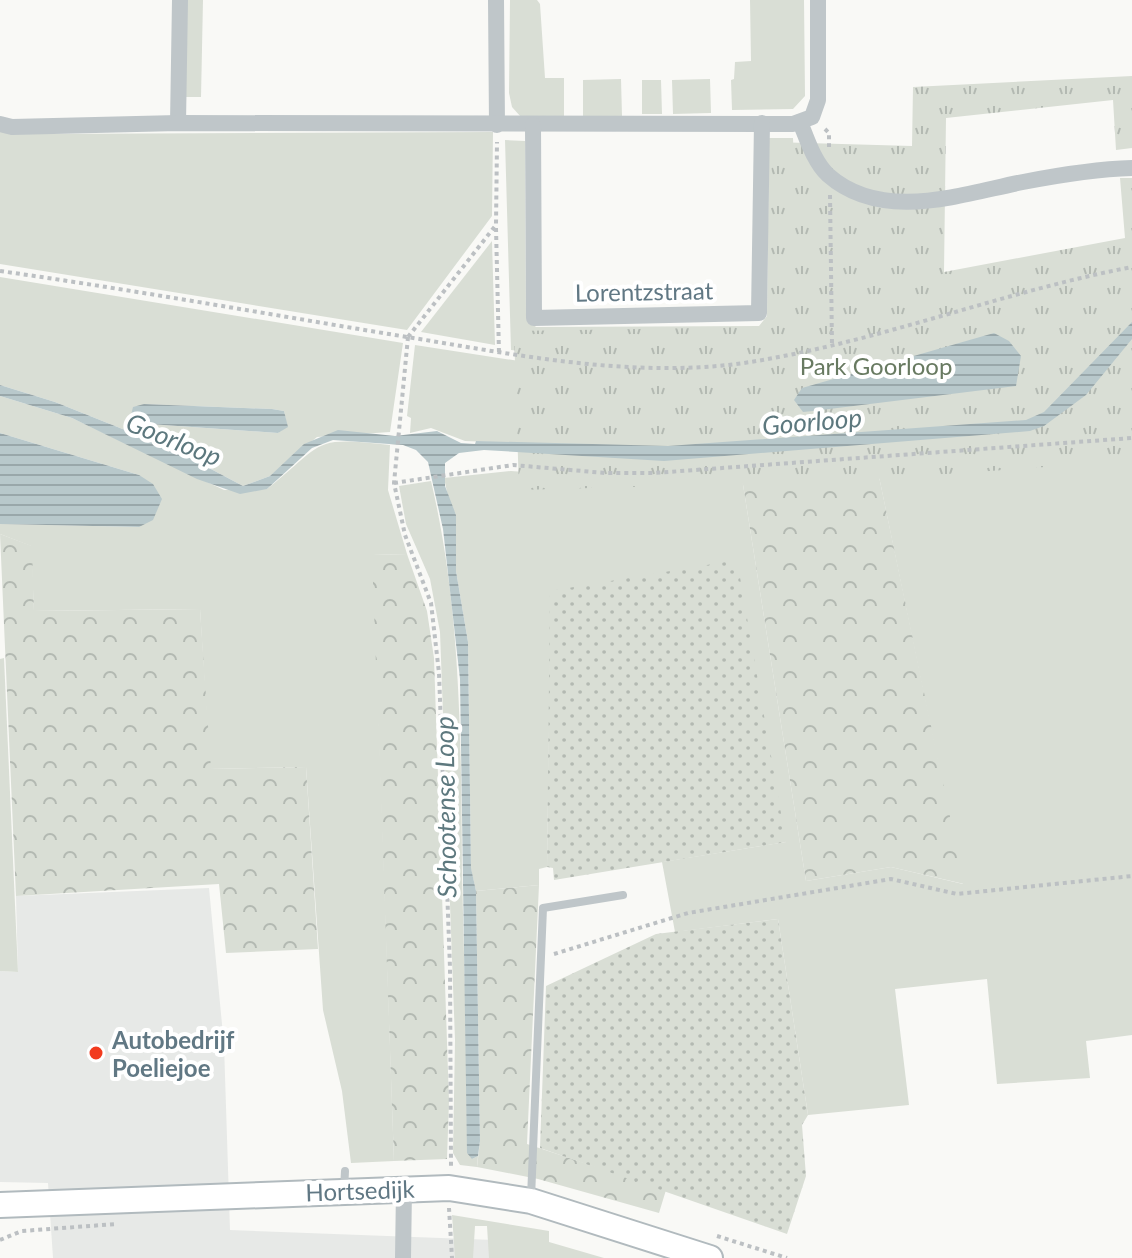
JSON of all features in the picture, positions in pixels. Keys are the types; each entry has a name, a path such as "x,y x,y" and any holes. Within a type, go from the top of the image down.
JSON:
{"street":[{"path":"178,123 180,0"},
{"path":"496,0 497,125"},
{"path":"818,0 818,100 806,119 814,153 830,177 871,195 937,202 1095,169 1132,168"},
{"path":"0,124 12,127 178,123 533,125 762,123 806,119"},
{"name":"Lorentzstraat","path":"533,125 534,318 759,313 762,123"},
{"name":"Hortsedijk","path":"0,1205 345,1180 404,1189 446,1203 531,1201 710,1258"},
{"path":"403,1258 404,1189"}],"lane":[{"path":"531,1201 543,908 623,895"}],"path":[{"path":"806,119 829,133 832,345"},
{"path":"497,125 499,353"},
{"path":"452,1258 446,1203 450,968 439,673 431,603 405,535 394,483 408,337 496,225"},
{"path":"0,271 499,353 621,368 742,363 832,345 1020,292 1132,267"},
{"path":"394,483 513,465 605,473 654,473 1132,438"},
{"path":"541,958 688,913 891,879 957,894 1132,876"},
{"name":"Hortsedijk","path":"446,1203 463,1211"},
{"path":"0,1240 22,1231 129,1223"}],"shaded area":[{"path":"1132,322 1132,339 1086,395 1044,426 1030,431 664,461 484,450 459,453 445,463 445,486 456,515 456,571 468,642 471,868 476,891 480,1141 478,1156 472,1159 467,1153 460,679 443,529 428,462 416,450 403,445 333,440 312,448 267,489 240,494 197,479 72,418 0,396 0,385 55,402 175,450 243,486 270,476 304,444 338,430 395,436 437,431 461,443 475,444 476,441 668,446 1026,420 1044,412"},
{"path":"994,333 1009,341 1021,356 1016,386 803,412 794,400 802,388"},
{"path":"144,404 272,409 284,411 288,427 278,433 135,423 130,419 133,407"},
{"path":"0,433 139,475 153,484 162,499 153,520 139,527 0,524"},
{"path":"209,888 224,1045 230,1230 494,1240 496,1258 53,1258 48,1183 0,1182 0,971 18,972 16,896"}],"green space":[{"path":"185,0 203,0 201,97 184,97"},
{"path":"510,0 537,0 540,4 545,78 564,78 564,117 521,117 512,107 509,93"},
{"path":"750,0 804,0 805,96 793,109 732,110 731,80 734,79 735,62 751,61"},
{"name":"Park Goorloop","path":"1132,76 1132,148 1116,150 1113,100 946,118 944,272 1125,238 1120,178 1132,178 1132,461 846,481 519,490 514,331 769,327 772,142 912,146 913,87"},
{"path":"621,79 622,116 583,116 583,80"},
{"path":"710,79 711,113 673,114 672,80"},
{"path":"642,80 661,80 662,114 642,114"},
{"path":"0,130 32,134 493,132 492,216 407,330 0,264"},
{"path":"769,138 793,138 794,164 825,340 576,357 511,350 505,140 525,141 526,317 536,327 759,326 767,316"},
{"path":"492,241 495,345 421,332"},
{"path":"0,277 403,343 390,432 317,437 270,476 243,486 175,450 55,402 0,385","holes":["144,404 284,411 287,426 278,433 135,423"]},
{"path":"415,345 590,372 615,447 465,441 431,428 410,433 411,418 407,416"},
{"path":"0,396 72,418 224,490 267,489 311,452 331,443 345,441 390,445 388,490 407,554 373,555 394,1161 351,1163 342,1091 323,1010 306,767 210,769 200,609 34,611 31,546 0,534 0,524 139,527 139,475 0,433"},
{"path":"1132,442 1132,1035 1086,1041 1090,1078 997,1084 987,979 895,989 909,1105 808,1115 778,919 675,932 662,862 786,842 551,591 547,867 539,869 539,885 476,891 471,869 468,642 456,571 456,515 444,478 511,471 605,478 741,472 806,881 891,867 963,884 876,462"},
{"path":"876,462 964,884 891,867 806,881 741,472"},
{"path":"431,481 454,625 461,773 467,1051 472,1159 478,1156 477,1167 460,1165 453,1153 455,1040 440,632 430,579 406,524 399,486"},
{"path":"0,534 32,546 34,611 200,609 211,769 306,767 318,949 226,953 219,884 16,896"},
{"path":"407,554 427,611 434,658 449,1101 447,1159 394,1161 372,555"},
{"path":"737,560 786,842 554,880 553,868 547,867 550,591"},
{"path":"4,658 18,972 0,971 0,659"},
{"path":"539,885 527,1144 666,1190 659,1213 538,1179 477,1167 480,1141 476,891"},
{"path":"778,919 808,1115 802,1125 806,1176 787,1234 540,1148 546,986 656,934"},
{"path":"452,1215 549,1231 549,1242 604,1258 489,1258 487,1226 475,1226 473,1258 455,1258"}],"place":[{"name":"Autobedrijf Poeliejoe","path":"96,1053"}],"water label":[{"name":"Goorloop","path":"812,421"},
{"name":"Goorloop","path":"174,439"},
{"name":"Schootense Loop","path":"445,807"}]}
